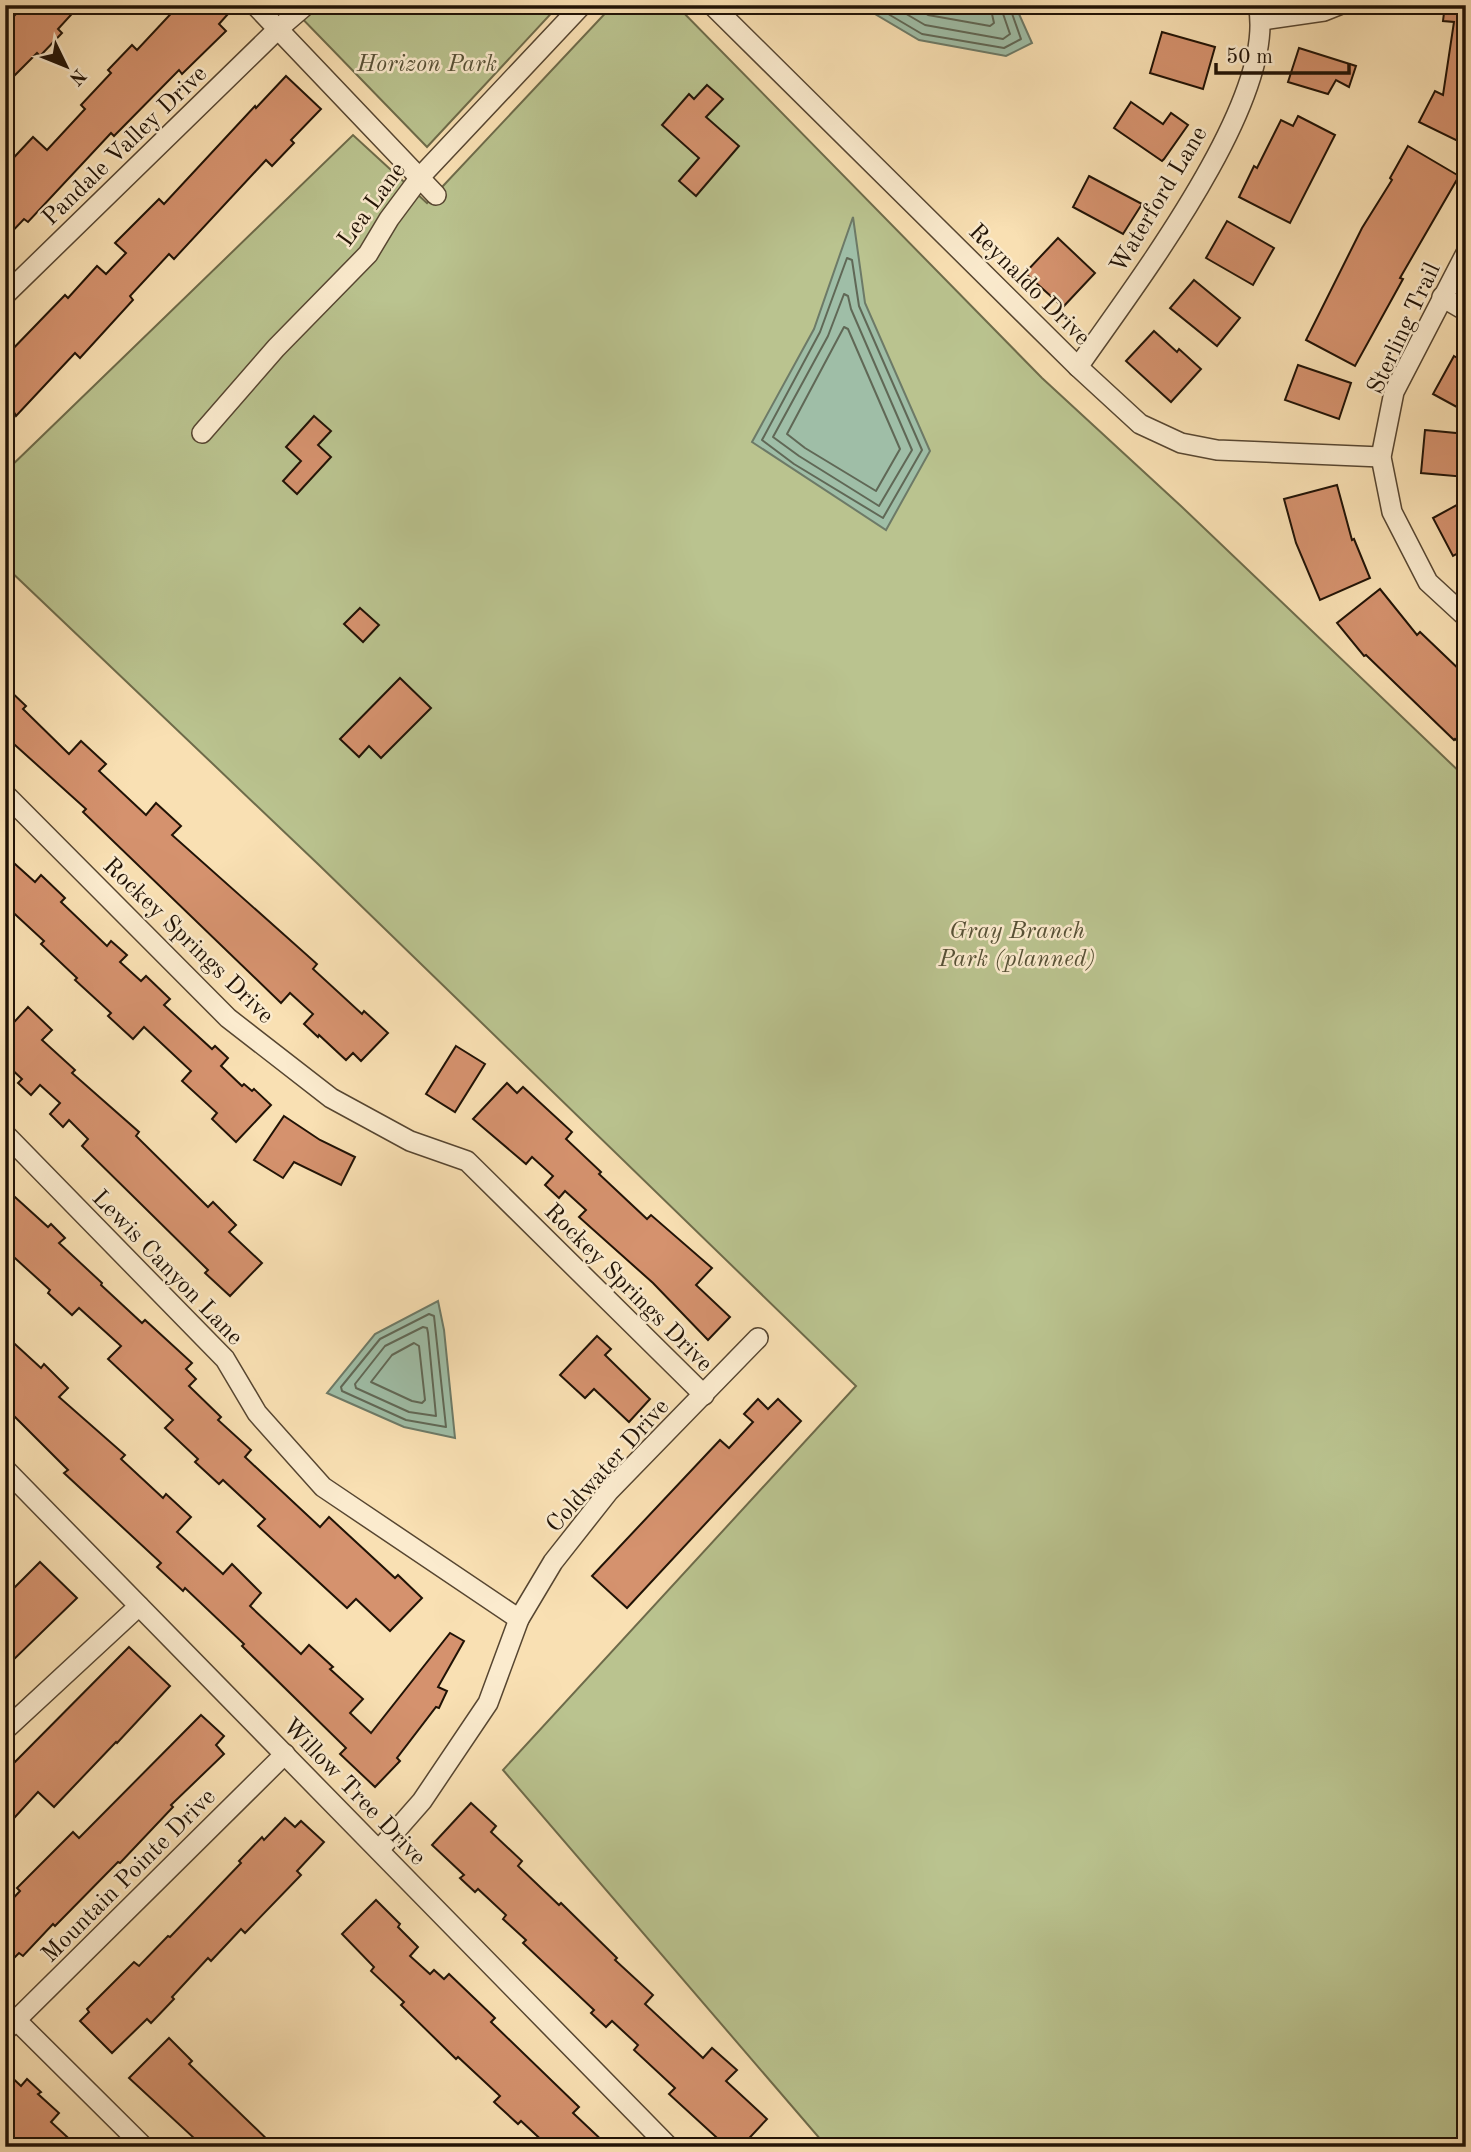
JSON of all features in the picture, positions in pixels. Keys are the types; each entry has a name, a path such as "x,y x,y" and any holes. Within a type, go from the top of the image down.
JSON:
{"street":[{"path":"255,5 421,176 436,195"},
{"name":"Pandale Valley Drive","path":"5,295 278,29 306,5"},
{"name":"Lea Lane","path":"202,433 276,348 368,254 389,219 421,176 582,5"},
{"name":"Reynaldo Drive","path":"712,5 1078,367 1140,424 1181,443 1217,450 1381,457"},
{"path":"1260,13 1324,11 1339,5"},
{"name":"Waterford Lane","path":"1078,367 1215,162 1255,68 1260,13"},
{"name":"Sterling Trail","path":"1466,253 1394,393 1381,457 1392,512 1428,582 1466,617"},
{"path":"1442,297 1466,312"},
{"name":"Rockey Springs Drive","path":"5,794 228,1018 331,1098 410,1141 467,1161 704,1395"},
{"name":"Lewis Canyon Lane","path":"5,1134 225,1359 257,1413 323,1487 519,1619"},
{"name":"Coldwater Drive","path":"379,1850 422,1801 488,1703 519,1619 553,1562 609,1491 758,1338"},
{"name":"Willow Tree Drive","path":"5,1469 669,2147"},
{"path":"5,1730 139,1606"},
{"name":"Mountain Pointe Drive","path":"11,2025 285,1754"},
{"path":"11,2025 144,2147"}],"green space":[{"name":"Horizon Park","path":"289,5 559,5 427,147"},
{"name":"Gray Branch Park (planned)","path":"613,5 676,5 1042,378 1182,507 1466,778 1466,2147 827,2147 503,1770 856,1386 319,865 5,566 5,472 353,135 427,203"}],"water":[{"path":"866,5 1015,5 1032,43 1006,56 919,40 865,8"},
{"path":"853,217 865,303 930,451 886,530 752,442 814,329"},
{"path":"438,1301 444,1330 455,1438 404,1427 327,1393 375,1334"}],"building":[{"path":"24,5 80,5 58,29 62,33 40,56 37,53 5,85 5,26"},
{"path":"179,5 219,5 228,14 219,24 226,31 182,74 179,70 114,136 111,133 28,222 24,219 5,239 5,167 33,137 47,150 85,109 81,105 111,73 108,70 132,45 137,50"},
{"path":"1445,5 1466,5 1466,145 1419,122 1435,91 1443,95 1454,22 1443,21"},
{"path":"1162,32 1215,47 1203,89 1150,73"},
{"path":"1299,48 1356,66 1349,87 1336,80 1328,94 1288,82"},
{"path":"286,76 321,109 291,140 294,143 272,166 266,160 174,259 169,254 130,296 133,300 80,358 75,353 16,416 15,414 5,424 5,357 65,295 68,298 97,266 106,274 126,253 115,243 159,199 164,204"},
{"path":"707,85 723,99 706,117 739,146 696,196 679,181 699,158 662,125 689,94 694,99"},
{"path":"1131,102 1163,124 1171,113 1188,125 1162,161 1114,128"},
{"path":"1298,116 1335,135 1290,223 1239,197 1281,120 1293,126"},
{"path":"1408,146 1459,176 1400,278 1403,279 1355,366 1306,340 1362,228 1392,180 1390,178"},
{"path":"1089,176 1142,204 1123,234 1073,207"},
{"path":"1227,221 1274,248 1253,285 1206,258"},
{"path":"1058,238 1095,273 1063,307 1025,273"},
{"path":"1194,280 1240,318 1217,346 1170,308"},
{"path":"1154,331 1201,369 1171,402 1126,361"},
{"path":"1454,356 1466,363 1466,412 1433,394"},
{"path":"1298,365 1351,383 1339,419 1285,400"},
{"path":"314,416 331,431 318,445 331,457 297,494 283,481 301,461 286,447"},
{"path":"1425,430 1466,434 1466,477 1421,473"},
{"path":"1337,485 1352,540 1354,539 1370,578 1320,600 1296,543 1284,499"},
{"path":"1466,500 1466,549 1453,556 1433,518"},
{"path":"1380,589 1417,635 1420,632 1466,676 1466,749 1364,656 1337,623"},
{"path":"360,608 379,625 363,642 344,624"},
{"path":"400,678 431,708 381,758 369,746 359,757 340,739"},
{"path":"5,686 26,706 23,709 69,754 81,741 106,764 99,771 146,815 156,803 181,826 172,835 317,964 313,969 362,1014 364,1011 388,1033 361,1061 353,1053 346,1060 319,1035 318,1037 304,1024 313,1014 290,993 281,1003 83,812 86,809 5,736"},
{"path":"5,855 35,882 41,875 65,898 61,902 107,946 111,941 127,955 120,962 141,981 146,976 170,999 164,1005 212,1049 215,1046 228,1058 221,1066 242,1086 244,1084 252,1091 254,1089 271,1105 236,1142 212,1119 217,1113 182,1081 191,1071 144,1027 133,1039 108,1016 111,1013 41,944 44,941 5,905"},
{"path":"28,1007 52,1030 42,1040 75,1070 72,1073 139,1132 136,1136 208,1207 213,1202 236,1225 229,1232 262,1263 230,1296 205,1273 208,1270 82,1146 88,1139 69,1120 63,1127 50,1114 60,1103 40,1085 31,1095 18,1083 22,1079 5,1063 5,1032"},
{"path":"456,1046 485,1064 455,1112 426,1094"},
{"path":"507,1083 517,1093 523,1087 572,1132 566,1139 601,1172 599,1174 647,1219 651,1215 712,1268 696,1285 730,1317 708,1340 653,1283 579,1217 586,1210 565,1191 559,1198 545,1185 553,1176 532,1157 526,1164 473,1119"},
{"path":"284,1116 320,1140 355,1157 341,1185 294,1162 283,1178 254,1160"},
{"path":"5,1188 48,1227 51,1224 65,1238 59,1243 102,1283 101,1285 142,1323 145,1320 192,1363 186,1369 196,1379 189,1386 221,1417 218,1420 251,1450 245,1457 320,1527 329,1517 395,1578 398,1575 422,1598 390,1631 356,1599 347,1608 258,1526 265,1519 223,1480 219,1484 195,1462 198,1459 165,1428 173,1420 108,1359 121,1346 79,1308 72,1315 48,1293 50,1290 5,1249"},
{"path":"5,1335 41,1368 44,1364 68,1388 59,1397 125,1455 121,1459 163,1498 166,1494 191,1517 177,1532 223,1574 232,1564 261,1593 250,1606 301,1654 309,1645 333,1667 330,1669 363,1699 350,1713 371,1733 450,1633 464,1641 438,1687 447,1691 439,1708 436,1707 397,1758 400,1761 375,1787 340,1754 346,1748 242,1646 244,1644 185,1588 183,1591 157,1567 161,1563 64,1473 68,1470 5,1407"},
{"path":"597,1336 611,1349 605,1355 650,1399 629,1422 594,1389 585,1398 560,1375"},
{"path":"758,1399 768,1409 778,1399 801,1421 627,1608 592,1576 720,1440 729,1448 753,1422 744,1414"},
{"path":"40,1562 77,1598 5,1668 5,1581 13,1589"},
{"path":"129,1647 170,1686 54,1807 38,1792 5,1828 5,1772"},
{"path":"201,1715 224,1736 216,1745 224,1754 171,1805 173,1807 120,1863 118,1862 55,1926 53,1924 23,1956 19,1953 5,1967 5,1907 20,1891 17,1888 73,1832 79,1838"},
{"path":"471,1803 496,1826 491,1832 522,1861 518,1866 559,1905 561,1903 617,1958 615,1960 653,1995 645,2004 703,2058 712,2048 737,2070 726,2081 767,2119 741,2147 727,2147 669,2094 675,2088 634,2050 638,2045 612,2021 606,2027 591,2013 594,2010 523,1943 526,1940 503,1919 506,1915 478,1889 475,1892 460,1878 464,1875 432,1845"},
{"path":"285,1818 295,1827 301,1821 324,1842 297,1871 301,1875 245,1933 241,1929 211,1961 208,1958 151,2023 147,2019 112,2053 80,2021 89,2012 87,2009 134,1962 139,1966 170,1937 241,1863 239,1861 262,1837 264,1840"},
{"path":"376,1900 418,1947 410,1956 430,1974 434,1970 444,1979 449,1974 495,2018 491,2022 579,2107 573,2113 609,2147 549,2147 521,2121 518,2124 494,2102 500,2096 458,2057 456,2059 401,2005 404,2002 371,1971 374,1967 342,1934"},
{"path":"169,2038 192,2061 189,2064 275,2147 187,2147 194,2138 129,2078"},
{"path":"5,2071 21,2086 27,2079 41,2092 38,2094 59,2113 51,2122 78,2147 23,2147 5,2130"}]}
